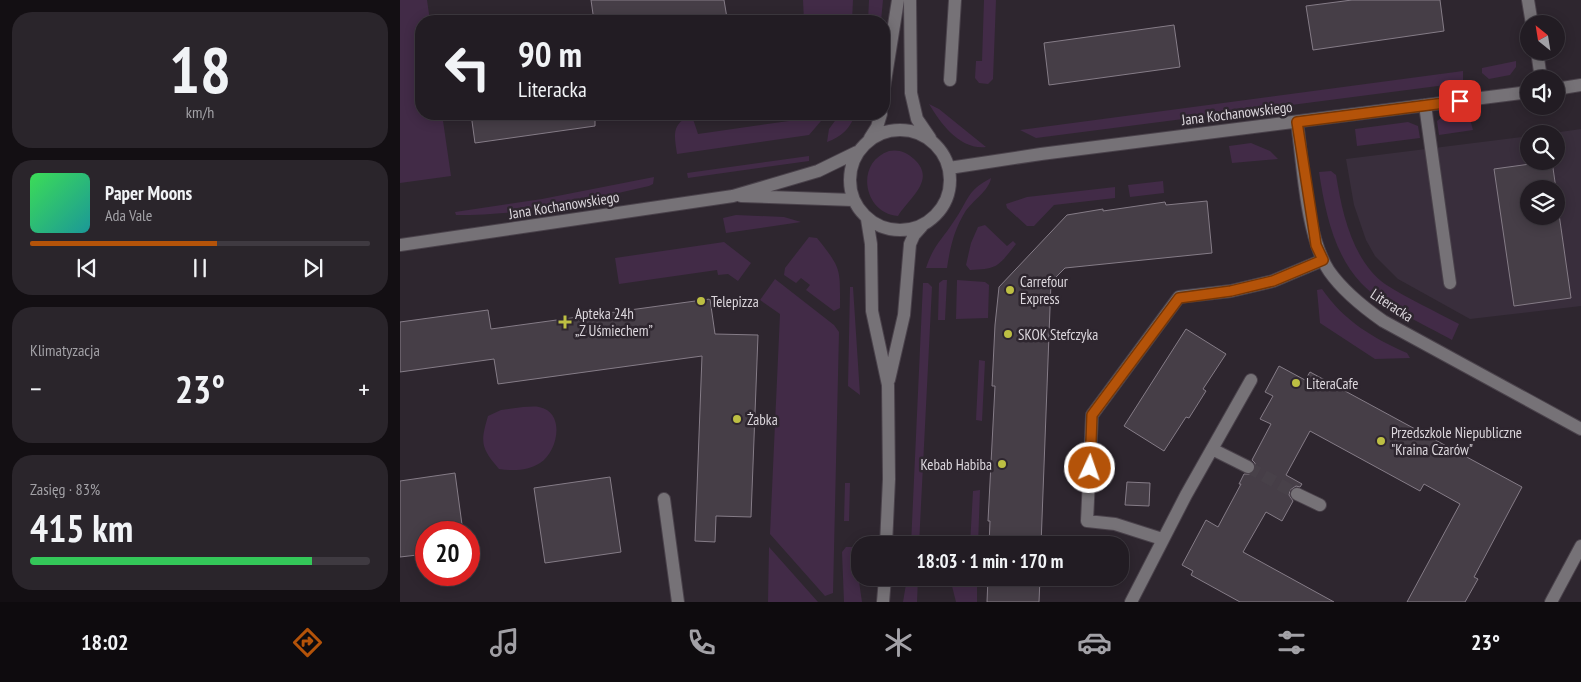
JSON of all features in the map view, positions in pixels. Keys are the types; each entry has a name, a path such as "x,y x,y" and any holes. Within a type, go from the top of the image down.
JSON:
{"street":[{"path":"890,50 898,0"},
{"path":"888,385 904,315 910,244 914,234 936,216 946,202 951,185 950,168 942,152 917,120 911,93 910,0"},
{"path":"950,80 954,0"},
{"path":"1528,0 1530,15"},
{"path":"1565,87 1581,85"},
{"name":"Jana Kochanowskiego","path":"950,168 1520,93"},
{"path":"1425,105 1450,283"},
{"path":"869,141 878,127 880,120"},
{"name":"Literacka","path":"1297,122 1316,245 1330,272 1362,307 1382,321 1581,429"},
{"path":"922,226 906,231 890,230 874,224 866,218 853,200 849,175 857,152 883,132 899,130 916,132 931,140"},
{"name":"Jana Kochanowskiego","path":"400,245 733,196 818,171 857,152"},
{"name":"Jana Kochanowskiego","path":"733,196 853,200"},
{"path":"866,218 872,244 872,311 888,385 889,479 886,536"},
{"path":"1162,539 1115,524 1087,521 1092,415 1179,298 1231,291 1273,281 1323,260"},
{"path":"1131,602 1162,539 1251,380"},
{"path":"1212,449 1248,467"},
{"path":"1297,494 1320,505"},
{"path":"664,499 678,602"},
{"path":"1551,602 1581,546"},
{"path":"884,586 884,602"}],"shaded area":[{"path":"400,0 427,0 429,15 415,15 415,120 443,120 451,176 400,183"},
{"path":"803,0 853,0 852,15 804,15"},
{"path":"869,0 883,0 882,15 868,15"},
{"path":"984,0 996,0 993,79 988,84 979,83 975,78 976,61 982,61"},
{"path":"1516,61 1516,67 1510,75 1489,79 1482,73 1482,68"},
{"path":"1463,71 1461,83 1036,138 1020,130"},
{"path":"929,104 939,109 986,147 968,144 952,134 939,120"},
{"path":"1464,114 1470,119 1473,130 1439,135 1437,121 1441,118"},
{"path":"693,120 698,134 796,120 822,120 809,135 677,154 675,133 681,121"},
{"path":"836,120 853,120 845,131 827,142 829,129"},
{"path":"1408,122 1418,126 1420,138 1357,146 1355,129"},
{"path":"1581,129 1581,306 1470,319 1398,279 1375,256 1366,240 1354,205 1346,159 1520,137 1520,170 1565,170 1565,131"},
{"path":"1251,143 1270,151 1278,159 1232,163 1229,146"},
{"path":"889,151 899,151 914,159 923,174 919,189 898,216 886,213 877,207 871,198 868,187 868,176 871,166 878,157"},
{"path":"809,156 809,161 688,178 687,173"},
{"path":"1331,171 1336,175 1350,234 1364,262 1385,284 1459,324 1452,340 1381,300 1361,283 1351,271 1337,245 1324,201 1319,172"},
{"path":"654,177 653,184 649,186 553,206 506,213 456,215 455,212 542,199"},
{"path":"991,178 984,192 968,208 961,219 953,239 947,268 926,268 935,248 972,192"},
{"path":"1163,181 1164,193 1130,197 1128,185"},
{"path":"1115,187 1115,198 1054,205 1034,226 1027,226 1007,208 1006,204 1027,197"},
{"path":"736,215 784,217 801,222 726,233 723,218"},
{"path":"985,225 1007,246 1013,241 1016,244 997,265 987,269 970,270 966,265 971,243 978,227"},
{"path":"809,237 817,238 838,270 840,308 834,311 806,290 810,285 801,278 796,283 784,275 785,268"},
{"path":"724,242 751,263 738,281 728,274 718,275 717,270 619,284 615,258"},
{"path":"775,279 834,325 839,332 833,593 825,596 770,534 780,314 760,300"},
{"path":"947,280 945,320 938,320 939,283"},
{"path":"957,280 985,282 989,285 988,318 956,319"},
{"path":"923,283 928,283 932,287 919,536 911,536"},
{"path":"850,287 853,287 860,395 848,386"},
{"path":"1322,289 1340,310 1360,327 1371,335 1407,353 1410,358 1375,359 1320,323 1317,290"},
{"path":"979,360 985,361 982,421 976,420"},
{"path":"539,407 548,410 556,424 555,442 546,458 535,466 520,470 499,469 489,456 484,445 483,439 488,416 501,410"},
{"path":"845,483 850,483 849,521 844,521"},
{"path":"980,490 978,536 970,536 973,491"},
{"path":"769,547 818,602 768,602"},
{"path":"846,547 851,547 851,586 860,586 862,602 844,602 842,552"},
{"path":"906,586 918,586 917,602 903,602"},
{"path":"952,586 977,586 977,602 956,602"}],"building":[{"path":"591,0 724,0 726,15 593,15"},
{"path":"1352,0 1440,0 1444,31 1313,50 1306,6"},
{"path":"1174,25 1180,67 1049,85 1044,43"},
{"path":"472,120 595,120 595,126 475,143"},
{"path":"1520,165 1520,170 1553,170 1555,180 1520,180 1520,225 1561,225 1571,298 1514,306 1494,169"},
{"path":"1207,201 1212,253 1065,268 1051,282 1041,536 989,536 990,521 988,521 995,386 992,386 999,287 1067,215 1165,202 1166,205"},
{"path":"710,299 715,334 758,335 751,517 716,516 715,542 695,541 702,356 498,384 494,359 400,372 400,322 488,310 491,329"},
{"path":"1186,329 1226,354 1203,389 1206,391 1189,418 1186,417 1164,451 1124,426"},
{"path":"1279,366 1305,380 1310,372 1522,487 1474,577 1478,579 1465,602 1407,602 1460,504 1424,484 1420,491 1310,431 1286,475 1302,484 1300,487 1296,486 1290,490 1289,495 1293,501 1282,521 1266,512 1243,552 1334,602 1240,602 1191,575 1193,571 1182,565 1206,520 1218,527 1241,484 1239,484 1244,474 1252,474 1255,470 1255,463 1252,460 1271,424 1260,419 1273,396 1265,392"},
{"path":"455,473 462,521 415,521 415,555 400,557 400,481"},
{"path":"610,477 621,552 545,563 534,488"},
{"path":"1127,482 1150,483 1149,506 1125,505"},
{"path":"988,586 1040,586 1039,602 987,602"}],"tunnel":[{"path":"1248,467 1297,494"}],"place":[{"name":"Carrefour Express","path":"1010,290"},
{"name":"Telepizza","path":"701,301"},
{"name":"Apteka 24h „Z Uśmiechem”","path":"565,322"},
{"name":"SKOK Stefczyka","path":"1008,334"},
{"name":"LiteraCafe","path":"1296,383"},
{"name":"Żabka","path":"737,419"},
{"name":"Przedszkole Niepubliczne \"Kraina Czarów\"","path":"1381,441"},
{"name":"Kebab Habiba","path":"1002,464"}],"route":[{"path":"1090,468 1092,415 1179,298 1231,291 1273,281 1323,260 1316,245 1297,122 1460,101"}]}
